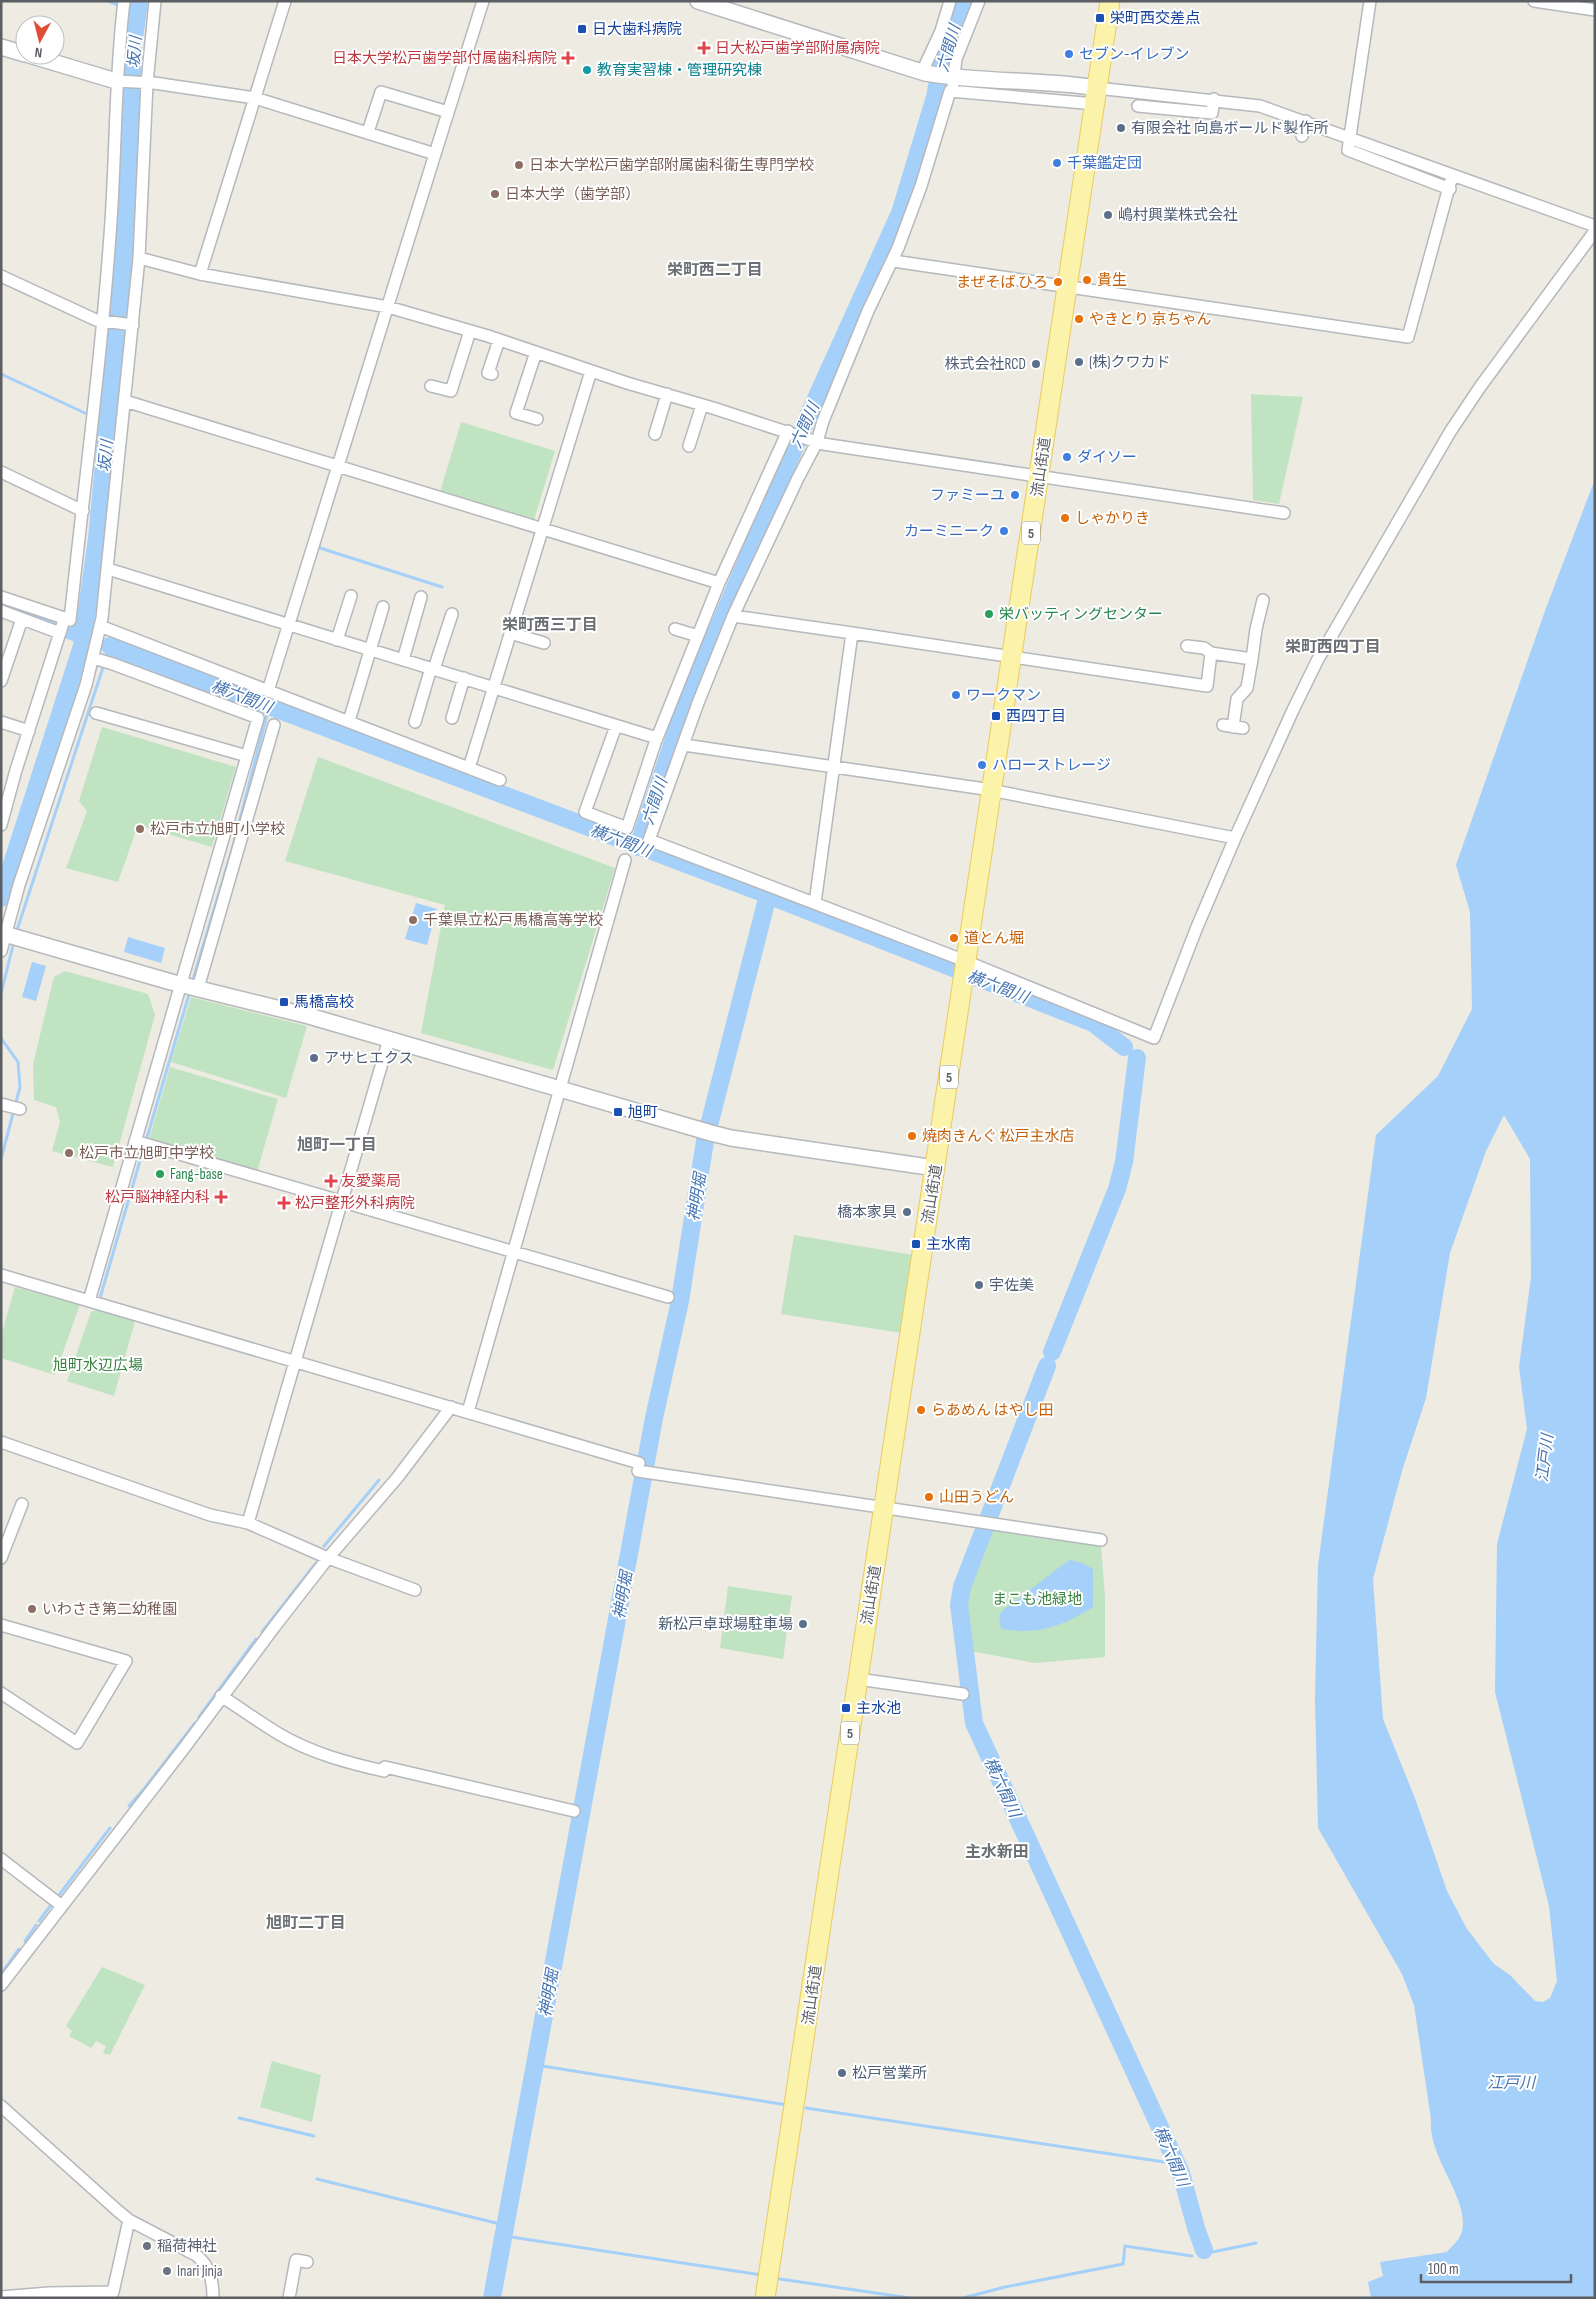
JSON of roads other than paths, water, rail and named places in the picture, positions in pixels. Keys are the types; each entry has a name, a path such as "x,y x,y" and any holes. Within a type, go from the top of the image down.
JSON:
{"main road":[{"name":"流山街道","path":"765,2298 993,791 1110,1"}],"street":[{"path":"1,825 63,625 70,620 104,322 124,1"},
{"path":"1,951 4,933 19,885 94,654 99,629 108,569 139,258 145,83 155,1"},
{"path":"200,274 285,1"},
{"path":"268,691 483,1"},
{"path":"924,72 942,31 950,1"},
{"path":"979,1 956,59 950,91 911,216 868,311 834,393 817,442 733,616 698,703 684,745 677,758 649,840 815,903 1154,1038 1197,926 1235,838 1317,661 1450,432 1486,379 1595,231"},
{"path":"1349,144 1370,1"},
{"path":"1534,1 1595,10"},
{"path":"705,2 952,81 1072,84 1096,96 1214,99 1260,106 1306,121 1349,144 1450,189"},
{"path":"1,47 15,51"},
{"path":"62,65 118,82 145,83 255,98 435,154"},
{"path":"368,132 381,92 448,112"},
{"path":"1138,106 1212,113 1214,99"},
{"path":"1302,136 1306,121"},
{"path":"1349,144 1452,176 1595,226"},
{"path":"893,259 900,262 1067,289 1408,337 1452,176"},
{"path":"139,258 200,274 388,308 499,340 591,371 788,431 817,442 1284,513"},
{"path":"1,276 104,322 131,324"},
{"path":"431,386 451,392 470,331"},
{"path":"492,374 488,373 499,340"},
{"path":"536,352 516,413 537,420"},
{"path":"469,768 591,371"},
{"path":"655,434 667,394"},
{"path":"125,401 719,584"},
{"path":"689,446 702,404"},
{"path":"616,726 585,812 627,828 657,738 719,584 788,431"},
{"path":"1,472 83,511"},
{"path":"108,569 657,738"},
{"path":"338,640 351,596"},
{"path":"1,597 63,625"},
{"path":"403,660 421,597"},
{"path":"1233,727 1237,699 1248,688 1256,629 1264,600"},
{"path":"349,722 383,607"},
{"path":"1,611 22,619 63,625"},
{"path":"415,722 452,614"},
{"path":"733,616 1207,686 1211,653"},
{"path":"1,681 22,619"},
{"path":"99,629 268,691 500,780"},
{"path":"675,629 698,636"},
{"path":"510,633 544,643"},
{"path":"815,903 852,633"},
{"path":"1193,643 1211,653 1252,659"},
{"path":"89,1301 258,718 108,664 94,654"},
{"path":"452,718 464,678"},
{"path":"96,713 247,756"},
{"path":"1,722 29,731"},
{"path":"198,988 274,725"},
{"path":"684,745 993,791 1235,838"},
{"path":"229,822 245,826"},
{"path":"468,1412 625,860"},
{"path":"4,933 181,984 277,1007 731,1138 936,1168"},
{"path":"248,1523 297,1362 389,1039"},
{"path":"1,1104 20,1109"},
{"path":"135,1142 668,1297"},
{"path":"1,1275 468,1412 639,1467 652,1474 1101,1540"},
{"path":"1,1985 328,1558 397,1478 451,1407"},
{"path":"1,1442 210,1515 248,1523 328,1558 415,1590"},
{"path":"1,1558 22,1504"},
{"path":"1,1625 126,1661 76,1743 1,1693"},
{"path":"858,1680 963,1694"},
{"path":"221,1696 280,1735 356,1765 384,1769 574,1811"},
{"path":"1,1859 62,1906"},
{"path":"1,2106 128,2220 204,2261 211,2275 213,2298"},
{"path":"1,2297 49,2293 113,2292 128,2220"},
{"path":"289,2298 301,2261"}],"water":[{"name":"江戸川","path":"1595,479 1595,2298 1371,2298 1368,2282 1383,2276 1380,2262 1447,2252 1460,2236 1463,2221 1461,2208 1436,2149 1432,2134 1414,2005 1402,1974 1318,1828 1315,1699 1318,1565 1376,1135 1438,1076 1472,1009 1470,912 1456,865 1546,608","holes":["1504,1115 1530,1159 1531,1277 1519,1367 1527,1429 1497,1544 1495,1692 1549,1906 1557,1981 1550,1998 1543,2002 1535,2001 1510,1975 1494,1964 1467,1929 1447,1891 1416,1801 1383,1719 1373,1579 1402,1471 1426,1398 1450,1253 1486,1151"]},
{"path":"416,903 437,909 427,945 405,939"},
{"path":"128,937 165,948 161,963 124,952"},
{"path":"32,962 46,966 36,1001 22,997"},
{"path":"1070,1560 1082,1563 1093,1569 1093,1607 1071,1620 1049,1628 1026,1631 1001,1629 999,1615 1009,1605"}],"waterway":[{"path":"108,1 120,6"},
{"name":"坂川","path":"1,898 82,646 97,538 125,239 133,46 139,1"},
{"name":"六間川","path":"638,847 685,706 805,423 900,213 935,97 942,60 962,1"},
{"path":"126,8 137,12"},
{"path":"1,374 87,414"},
{"path":"317,547 442,587"},
{"path":"1,605 83,635"},
{"path":"16,933 110,646"},
{"name":"横六間川","path":"110,646 768,895 1093,1023 1124,1047"},
{"path":"192,983 233,846 269,707"},
{"name":"神明堀","path":"492,2298 654,1418 680,1301 705,1141 768,895"},
{"path":"1,994 14,941"},
{"path":"146,1141 190,991"},
{"path":"1,1038 18,1062 20,1087 1,1159"},
{"name":"横六間川","path":"1052,1352 1117,1189 1124,1162 1137,1058"},
{"path":"100,1298 144,1147"},
{"name":"横六間川","path":"1047,1366 962,1587 959,1605 974,1723 1181,2173 1204,2250"},
{"path":"324,1546 379,1480"},
{"path":"262,1632 316,1563"},
{"path":"199,1717 256,1639"},
{"path":"129,1806 195,1723"},
{"path":"59,1895 110,1828"},
{"path":"39,1921 51,1905"},
{"path":"25,1941 36,1925"},
{"path":"1,1974 19,1949"},
{"path":"536,2065 787,2105"},
{"path":"806,2108 1164,2162"},
{"path":"239,2118 314,2136"},
{"path":"317,2179 496,2223"},
{"path":"504,2236 762,2275"},
{"path":"1203,2254 1256,2243"},
{"path":"963,2298 1005,2287 1123,2264 1125,2246 1192,2256"},
{"path":"773,2278 910,2298"}],"place":[{"name":"栄町西交差点","path":"1100,18"},
{"name":"日大歯科病院","path":"582,29"},
{"name":"日大松戸歯学部附属病院","path":"704,48"},
{"name":"セブン-イレブン","path":"1069,54"},
{"name":"日本大学松戸歯学部付属歯科病院","path":"568,58"},
{"name":"教育実習棟・管理研究棟","path":"587,70"},
{"name":"有限会社 向島ボールド製作所","path":"1121,128"},
{"name":"千葉鑑定団","path":"1057,163"},
{"name":"日本大学松戸歯学部附属歯科衛生専門学校","path":"519,165"},
{"name":"日本大学（歯学部）","path":"495,194"},
{"name":"嶋村興業株式会社","path":"1108,215"},
{"name":"貴生","path":"1087,280"},
{"name":"まぜそば ひろ","path":"1058,282"},
{"name":"やきとり 京ちゃん","path":"1079,319"},
{"name":"(株)クワカド","path":"1079,362"},
{"name":"株式会社RCD","path":"1036,364"},
{"name":"ダイソー","path":"1067,457"},
{"name":"ファミーユ","path":"1015,495"},
{"name":"しゃかりき","path":"1065,518"},
{"name":"カーミニーク","path":"1004,531"},
{"name":"栄バッティングセンター","path":"989,614"},
{"name":"ワークマン","path":"956,695"},
{"name":"西四丁目","path":"996,716"},
{"name":"ハローストレージ","path":"982,765"},
{"name":"松戸市立旭町小学校","path":"140,829"},
{"name":"千葉県立松戸馬橋高等学校","path":"413,920"},
{"name":"道とん堀","path":"954,938"},
{"name":"馬橋高校","path":"284,1002"},
{"name":"アサヒエクス","path":"314,1058"},
{"name":"旭町","path":"618,1112"},
{"name":"焼肉きんぐ 松戸主水店","path":"912,1136"},
{"name":"松戸市立旭町中学校","path":"69,1153"},
{"name":"Fang-base","path":"160,1174"},
{"name":"友愛薬局","path":"331,1181"},
{"name":"松戸脳神経内科","path":"221,1197"},
{"name":"松戸整形外科病院","path":"284,1203"},
{"name":"橋本家具","path":"907,1212"},
{"name":"主水南","path":"916,1244"},
{"name":"宇佐美","path":"979,1285"},
{"name":"らあめん はやし田","path":"921,1410"},
{"name":"山田うどん","path":"929,1497"},
{"name":"いわさき第二幼稚園","path":"32,1609"},
{"name":"新松戸卓球場駐車場","path":"803,1624"},
{"name":"主水池","path":"846,1708"},
{"name":"松戸営業所","path":"842,2073"},
{"name":"稲荷神社","path":"147,2246"},
{"name":"Inari Jinja","path":"167,2271"}],"district":[{"name":"栄町西二丁目","path":"715,269"},
{"name":"栄町西三丁目","path":"550,624"},
{"name":"栄町西四丁目","path":"1333,646"},
{"name":"旭町一丁目","path":"337,1144"},
{"name":"主水新田","path":"997,1851"},
{"name":"旭町二丁目","path":"306,1922"}],"park label":[{"name":"旭町水辺広場","path":"98,1365"},
{"name":"まこも池緑地","path":"1037,1599"}]}
